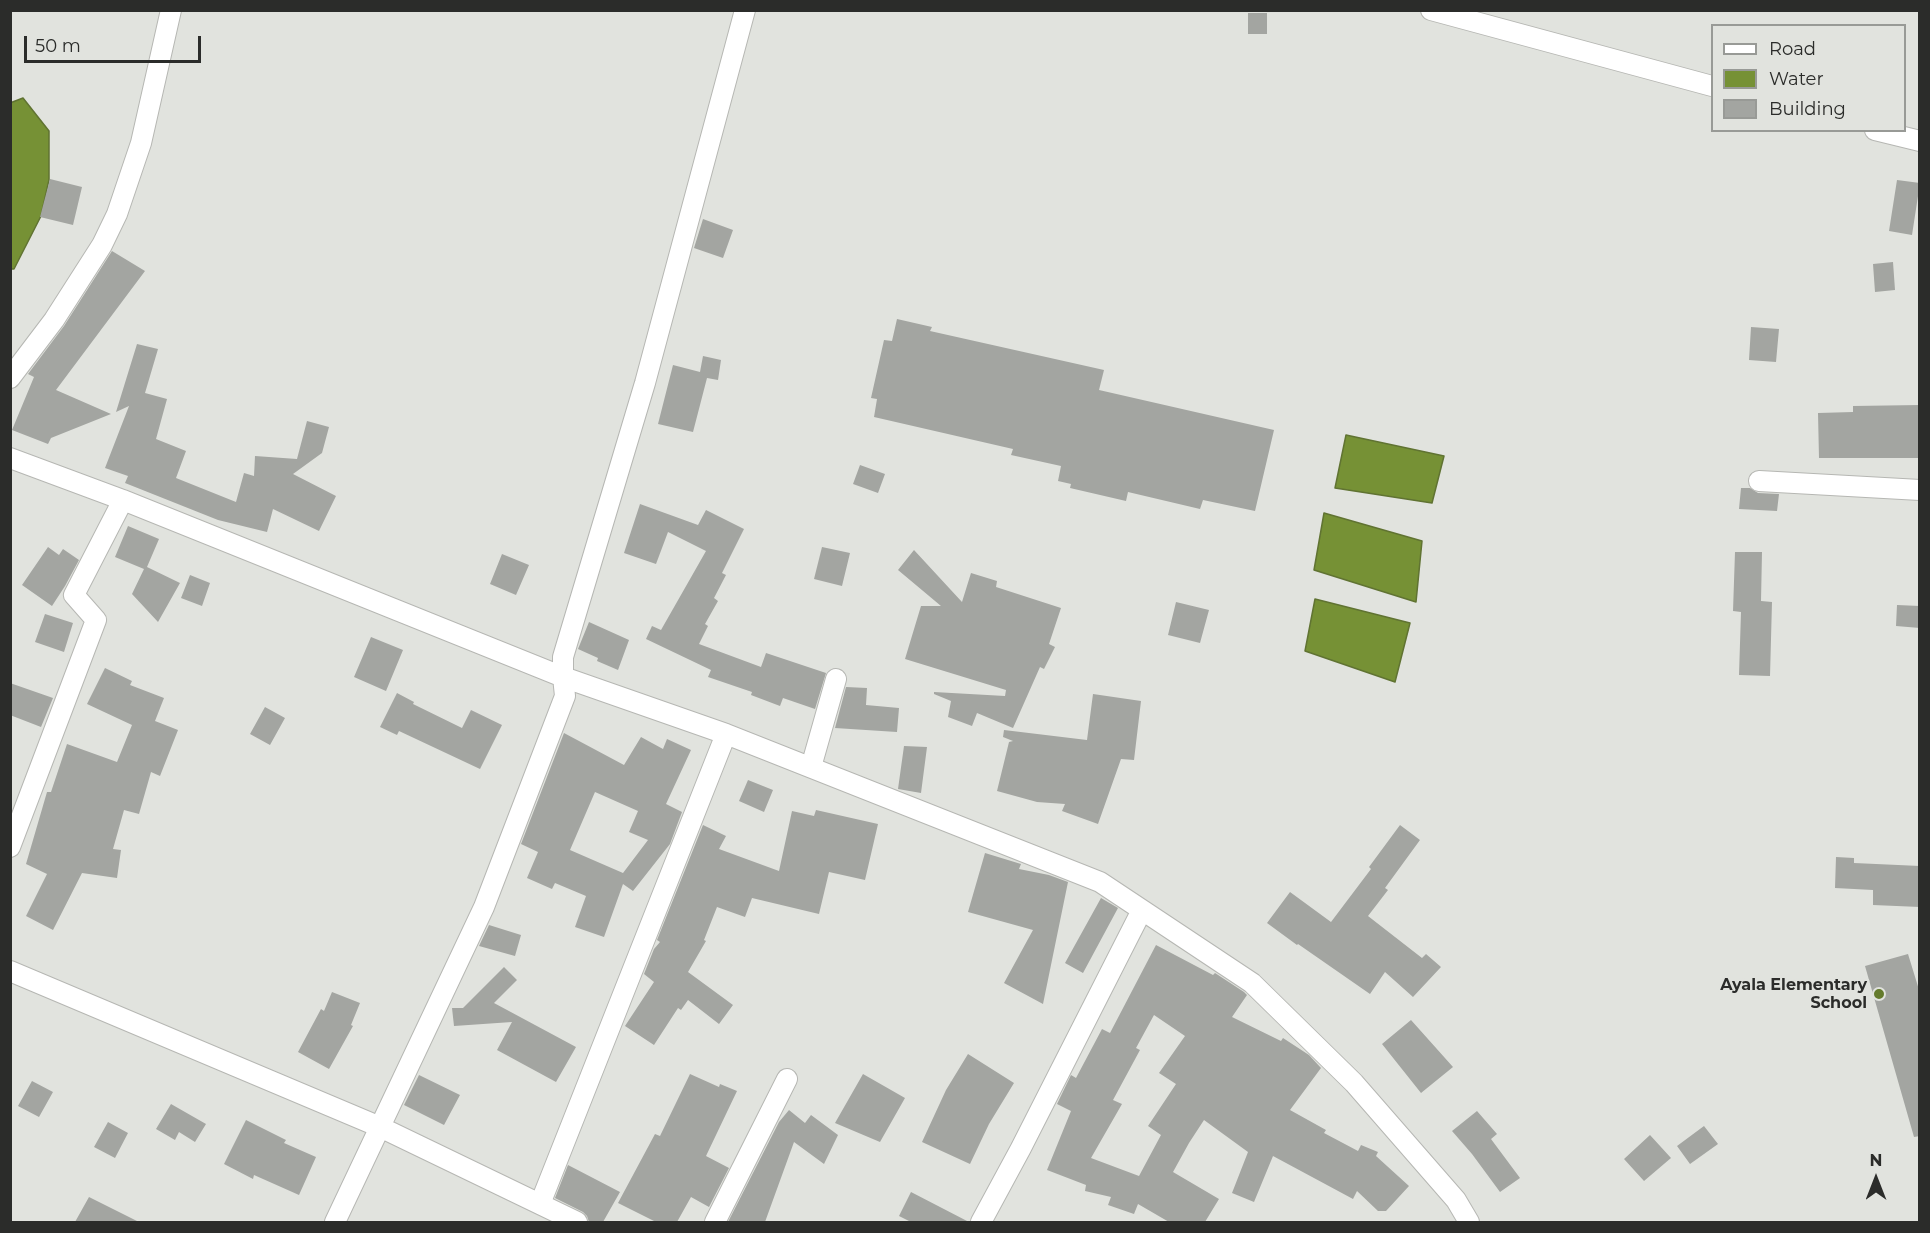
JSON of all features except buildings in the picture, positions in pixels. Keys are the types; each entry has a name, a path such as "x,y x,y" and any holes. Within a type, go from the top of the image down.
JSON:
{"street":[{"path":"10,378 54,320 102,245 117,214 141,142 171,10"},
{"path":"335,1222 483,907 565,696 564,657 645,383 745,10"},
{"path":"1431,10 1711,85"},
{"path":"1883,132 1920,141"},
{"path":"10,458 563,677 726,734 1100,882 1252,983 1354,1083 1456,1200 1469,1222"},
{"path":"1758,481 1920,490"},
{"path":"10,847 96,620 74,595 123,501"},
{"path":"811,767 836,679"},
{"path":"540,1204 726,734"},
{"path":"981,1222 1142,910"},
{"path":"10,971 380,1127 577,1222"},
{"path":"714,1222 788,1079"}],"water":[{"path":"23,98 49,131 49,180 41,216 14,269 10,269 10,103"},
{"path":"1346,435 1444,456 1432,503 1335,488"},
{"path":"1324,513 1422,541 1416,602 1314,570"},
{"path":"1315,599 1410,623 1395,682 1305,651"}],"place":[{"name":"Ayala Elementary School","path":"1879,994"}]}
